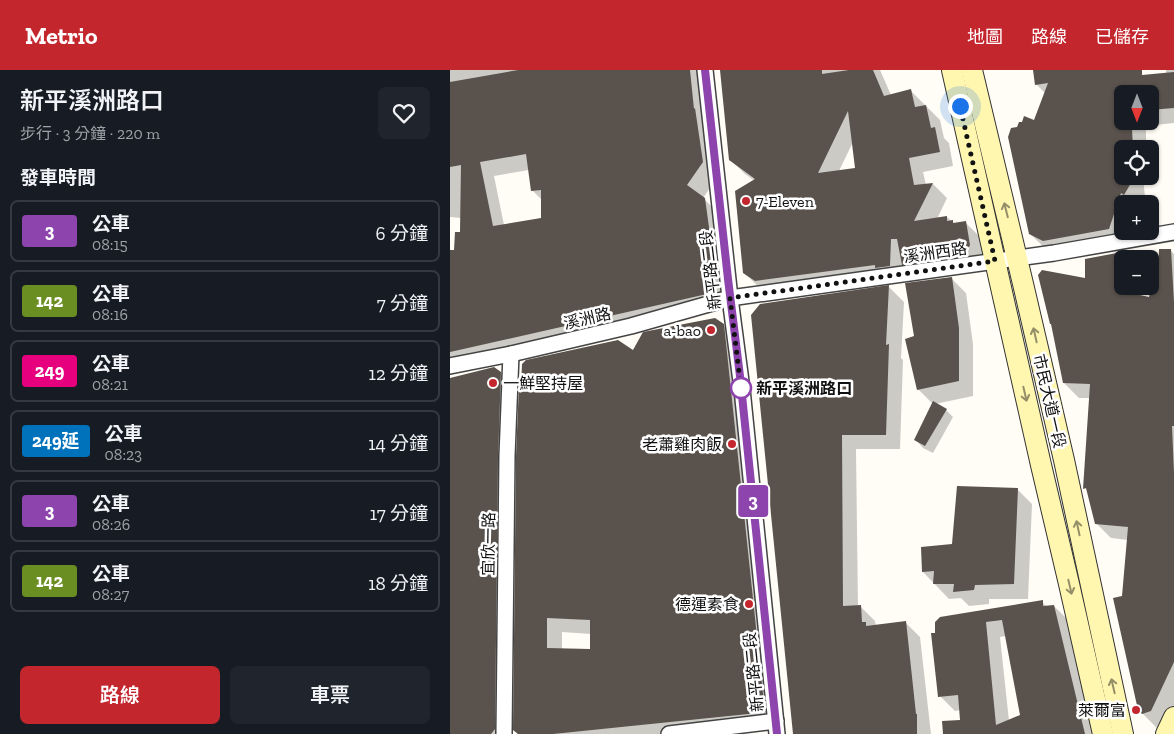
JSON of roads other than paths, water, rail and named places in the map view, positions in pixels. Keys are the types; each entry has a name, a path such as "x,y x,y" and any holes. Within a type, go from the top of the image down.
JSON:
{"street":[{"name":"新平路二段","path":"705,70 743,398 776,728"},
{"name":"市民大道一段","path":"952,70 1102,734"},
{"name":"市民大道一段","path":"972,70 1064,460 1124,734"},
{"name":"溪洲西路","path":"730,298 1054,253 1174,232"},
{"name":"溪洲路","path":"450,366 631,326 730,298"},
{"name":"宜欣一路","path":"504,734 506,456 511,354"},
{"path":"1166,734 1174,717"},
{"path":"669,734 776,728"}],"place":[{"name":"7-Eleven","path":"746,201"},
{"name":"a-bao","path":"711,330"},
{"name":"一鮮堅持屋","path":"493,383"},
{"name":"新平溪洲路口","path":"741,388"},
{"name":"老蕭雞肉飯","path":"732,444"},
{"name":"德運素食","path":"749,604"},
{"name":"萊爾富","path":"1136,710"}]}
